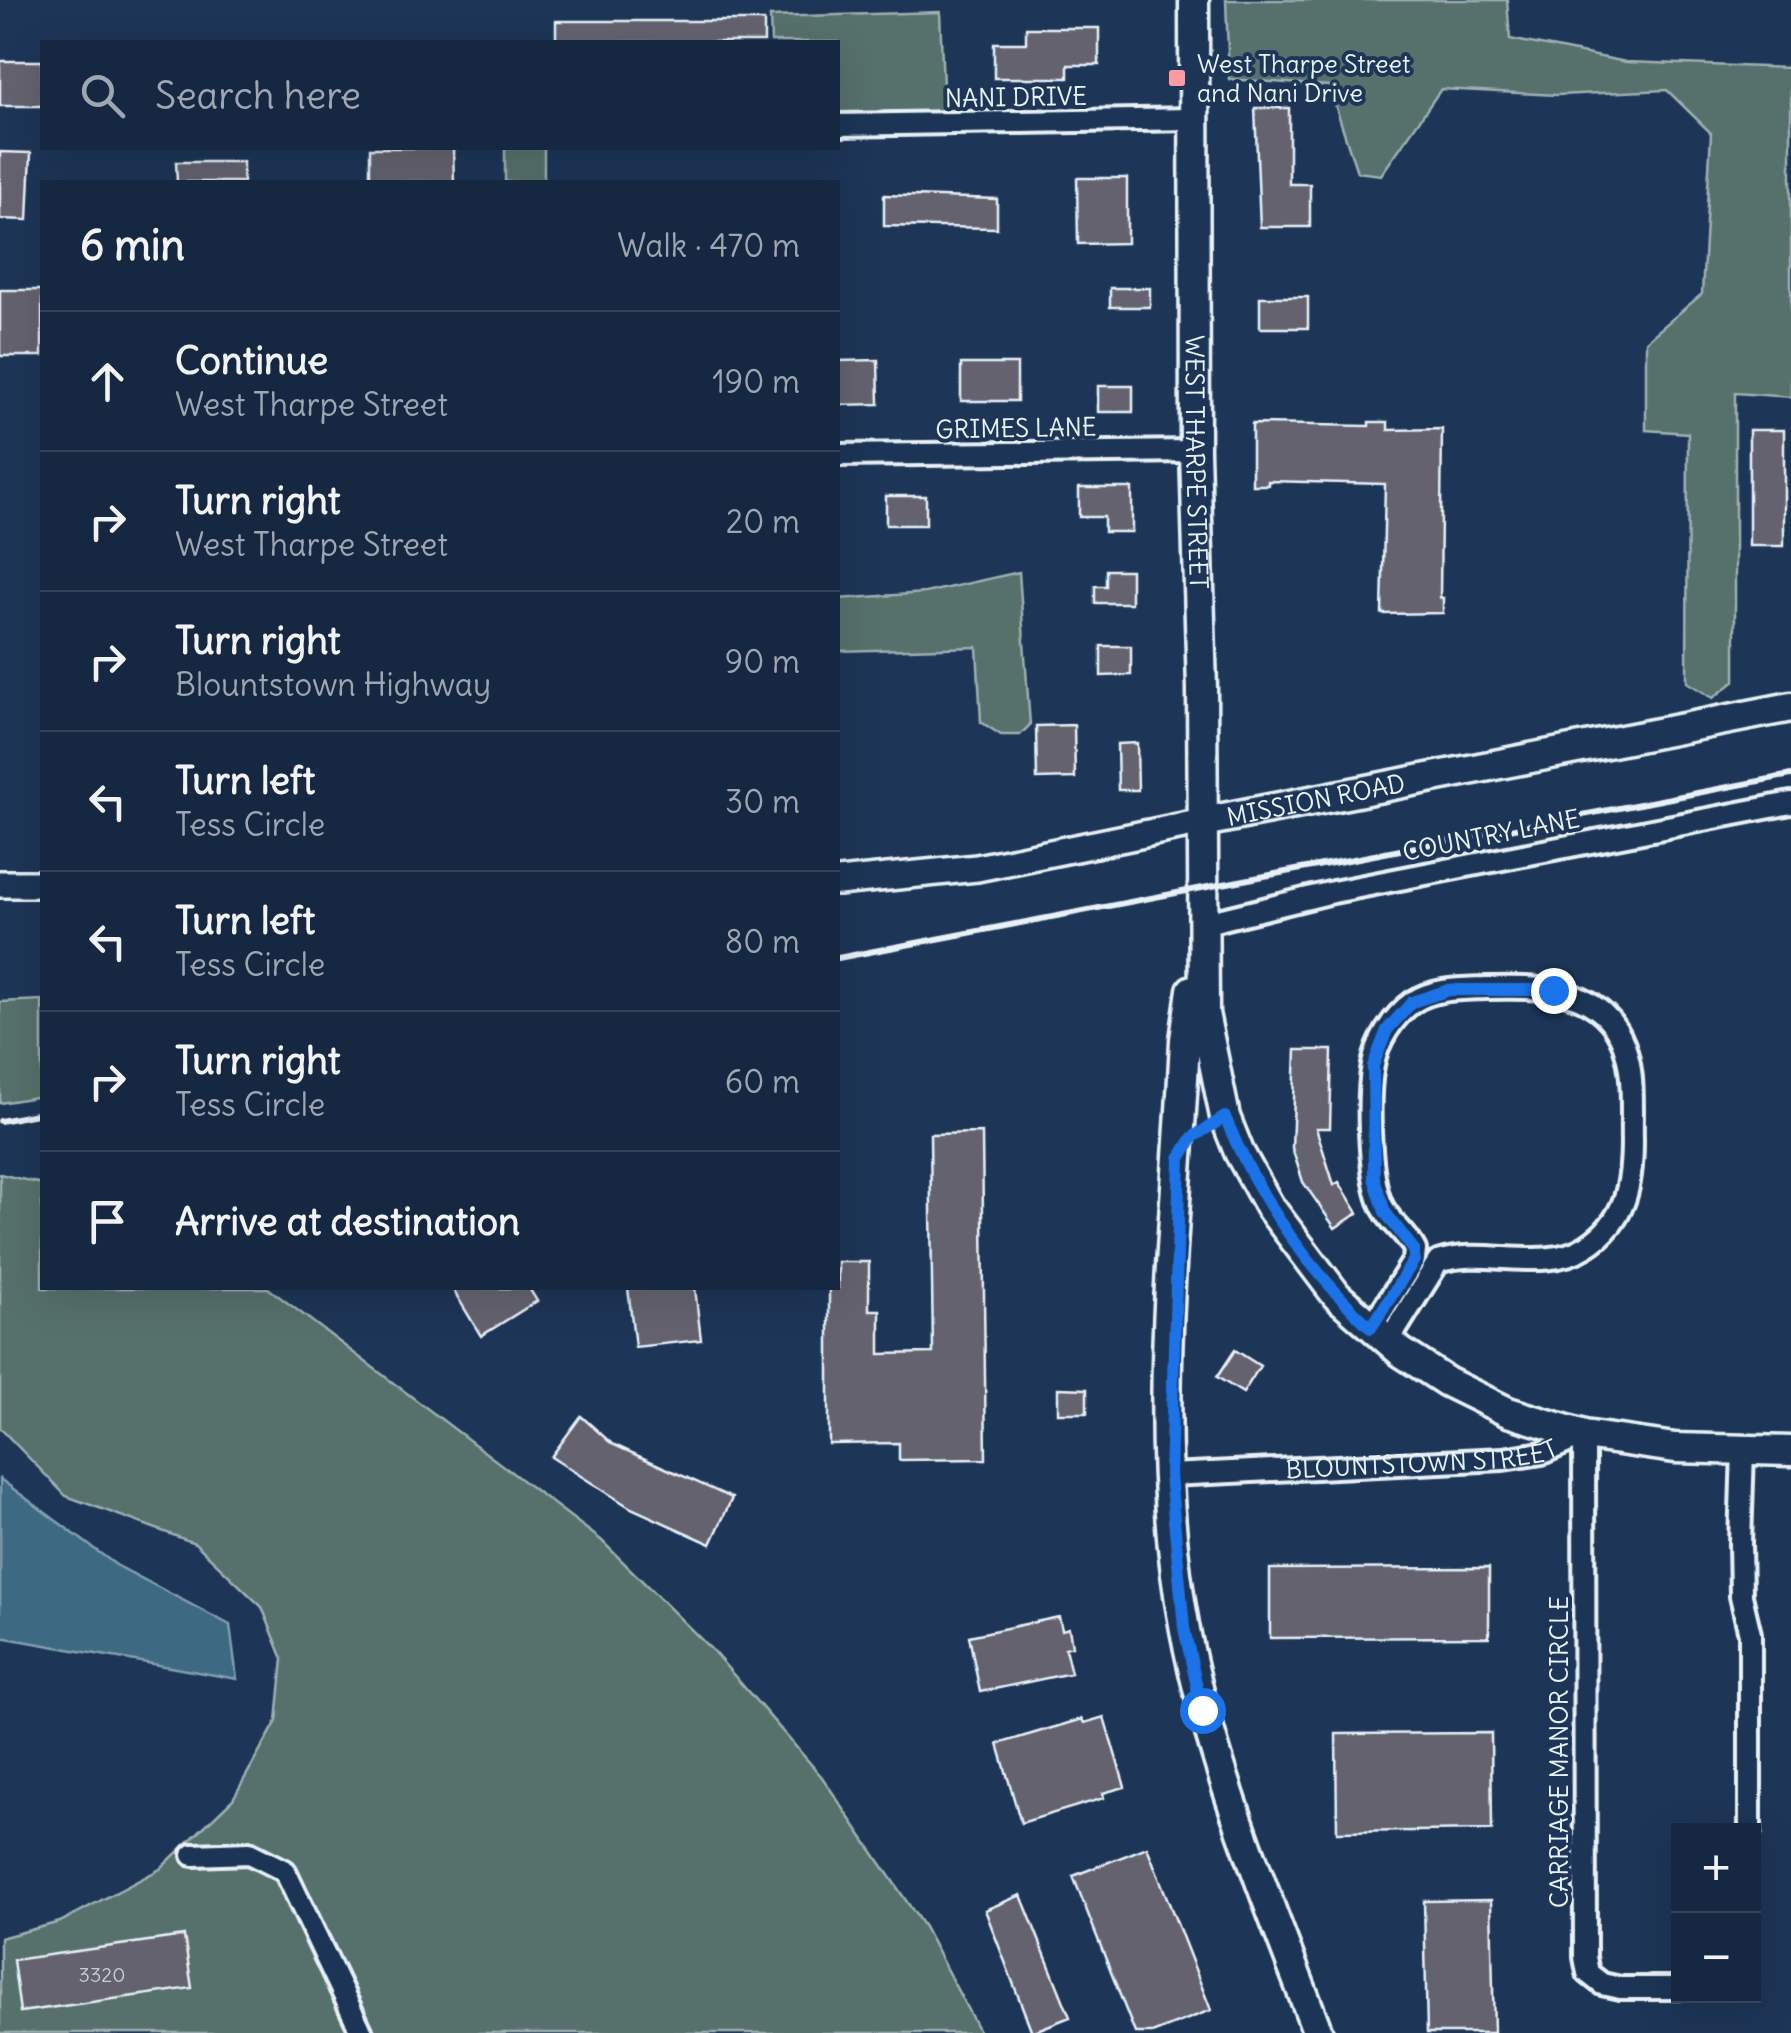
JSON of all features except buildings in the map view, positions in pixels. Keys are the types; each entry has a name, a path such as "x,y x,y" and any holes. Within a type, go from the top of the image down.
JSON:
{"main road":[{"name":"WEST THARPE STREET","path":"1194,0 1194,450 1202,924"},
{"name":"MISSION ROAD","path":"1202,822 1791,708"},
{"path":"1202,924 1204,1013 1225,1117 1268,1206 1304,1256 1380,1335 1447,1382 1508,1412 1584,1436"},
{"path":"1202,924 1185,1040 1170,1475 1182,1612 1202,1710 1222,1776 1318,2033"},
{"path":"1180,1158 1193,1137 1225,1117"},
{"name":"BLOUNTSTOWN STREET","path":"1584,1436 1675,1448 1791,1450"}],"street":[{"name":"NANI DRIVE","path":"840,125 1194,119"},
{"name":"GRIMES LANE","path":"840,456 1194,450"},
{"name":"COUNTRY LANE","path":"1202,924 1352,888 1791,802"},
{"name":"MISSION ROAD","path":"840,882 977,868 1202,822"},
{"path":"0,884 40,884"},
{"path":"1380,1335 1416,1274 1438,1262 1448,1258 1571,1254 1600,1237 1621,1210 1632,1174 1631,1075 1620,1036 1592,1006 1574,995 1534,986 1449,990 1412,1002 1387,1030 1373,1066 1374,1178 1385,1212 1414,1250 1416,1274"},
{"name":"BLOUNTSTOWN STREET","path":"1170,1475 1503,1459 1542,1453 1584,1436"},
{"name":"CARRIAGE MANOR CIRCLE","path":"1584,1436 1584,1957 1588,1973 1602,1984 1671,1988"},
{"path":"1743,1450 1740,1561 1741,1596 1750,1634 1750,1823"},
{"path":"192,1855 249,1853 284,1871 362,2033"}],"green space":[{"path":"1226,0 1507,0 1510,39 1626,62 1791,68 1791,397 1735,393 1735,681 1713,698 1687,682 1688,433 1646,430 1646,341 1702,294 1711,133 1667,90 1557,95 1441,89 1381,175 1357,172 1329,86 1229,79"},
{"path":"940,12 944,111 840,113 840,40 771,40 770,17"},
{"path":"505,150 544,150 544,180 505,180"},
{"path":"1019,572 1030,725 1020,735 1001,735 981,722 977,647 840,651 840,599 925,593"},
{"path":"40,1000 40,1096 0,1103 0,1002"},
{"path":"0,1174 40,1184 40,1290 271,1290 601,1540 712,1650 822,1777 924,1927 980,2033 0,2033 0,1938 60,1922 160,1869 233,1799 277,1721 283,1659 262,1607 195,1543 66,1496 0,1428"}],"water":[{"path":"0,1479 116,1565 230,1625 237,1679 0,1637"}],"railway":[{"path":"840,958 1791,775"},
{"path":"0,1121 40,1113"}],"place":[{"name":"West Tharpe Street and Nani Drive","path":"1177,78"}],"route":[{"path":"1202,1710 1184,1628 1170,1475 1170,1371 1180,1158 1207,1124 1225,1117 1268,1206 1337,1296 1371,1328 1414,1260 1411,1243 1385,1212 1374,1178 1373,1066 1387,1030 1412,1002 1430,994 1534,986 1553,990"}]}
